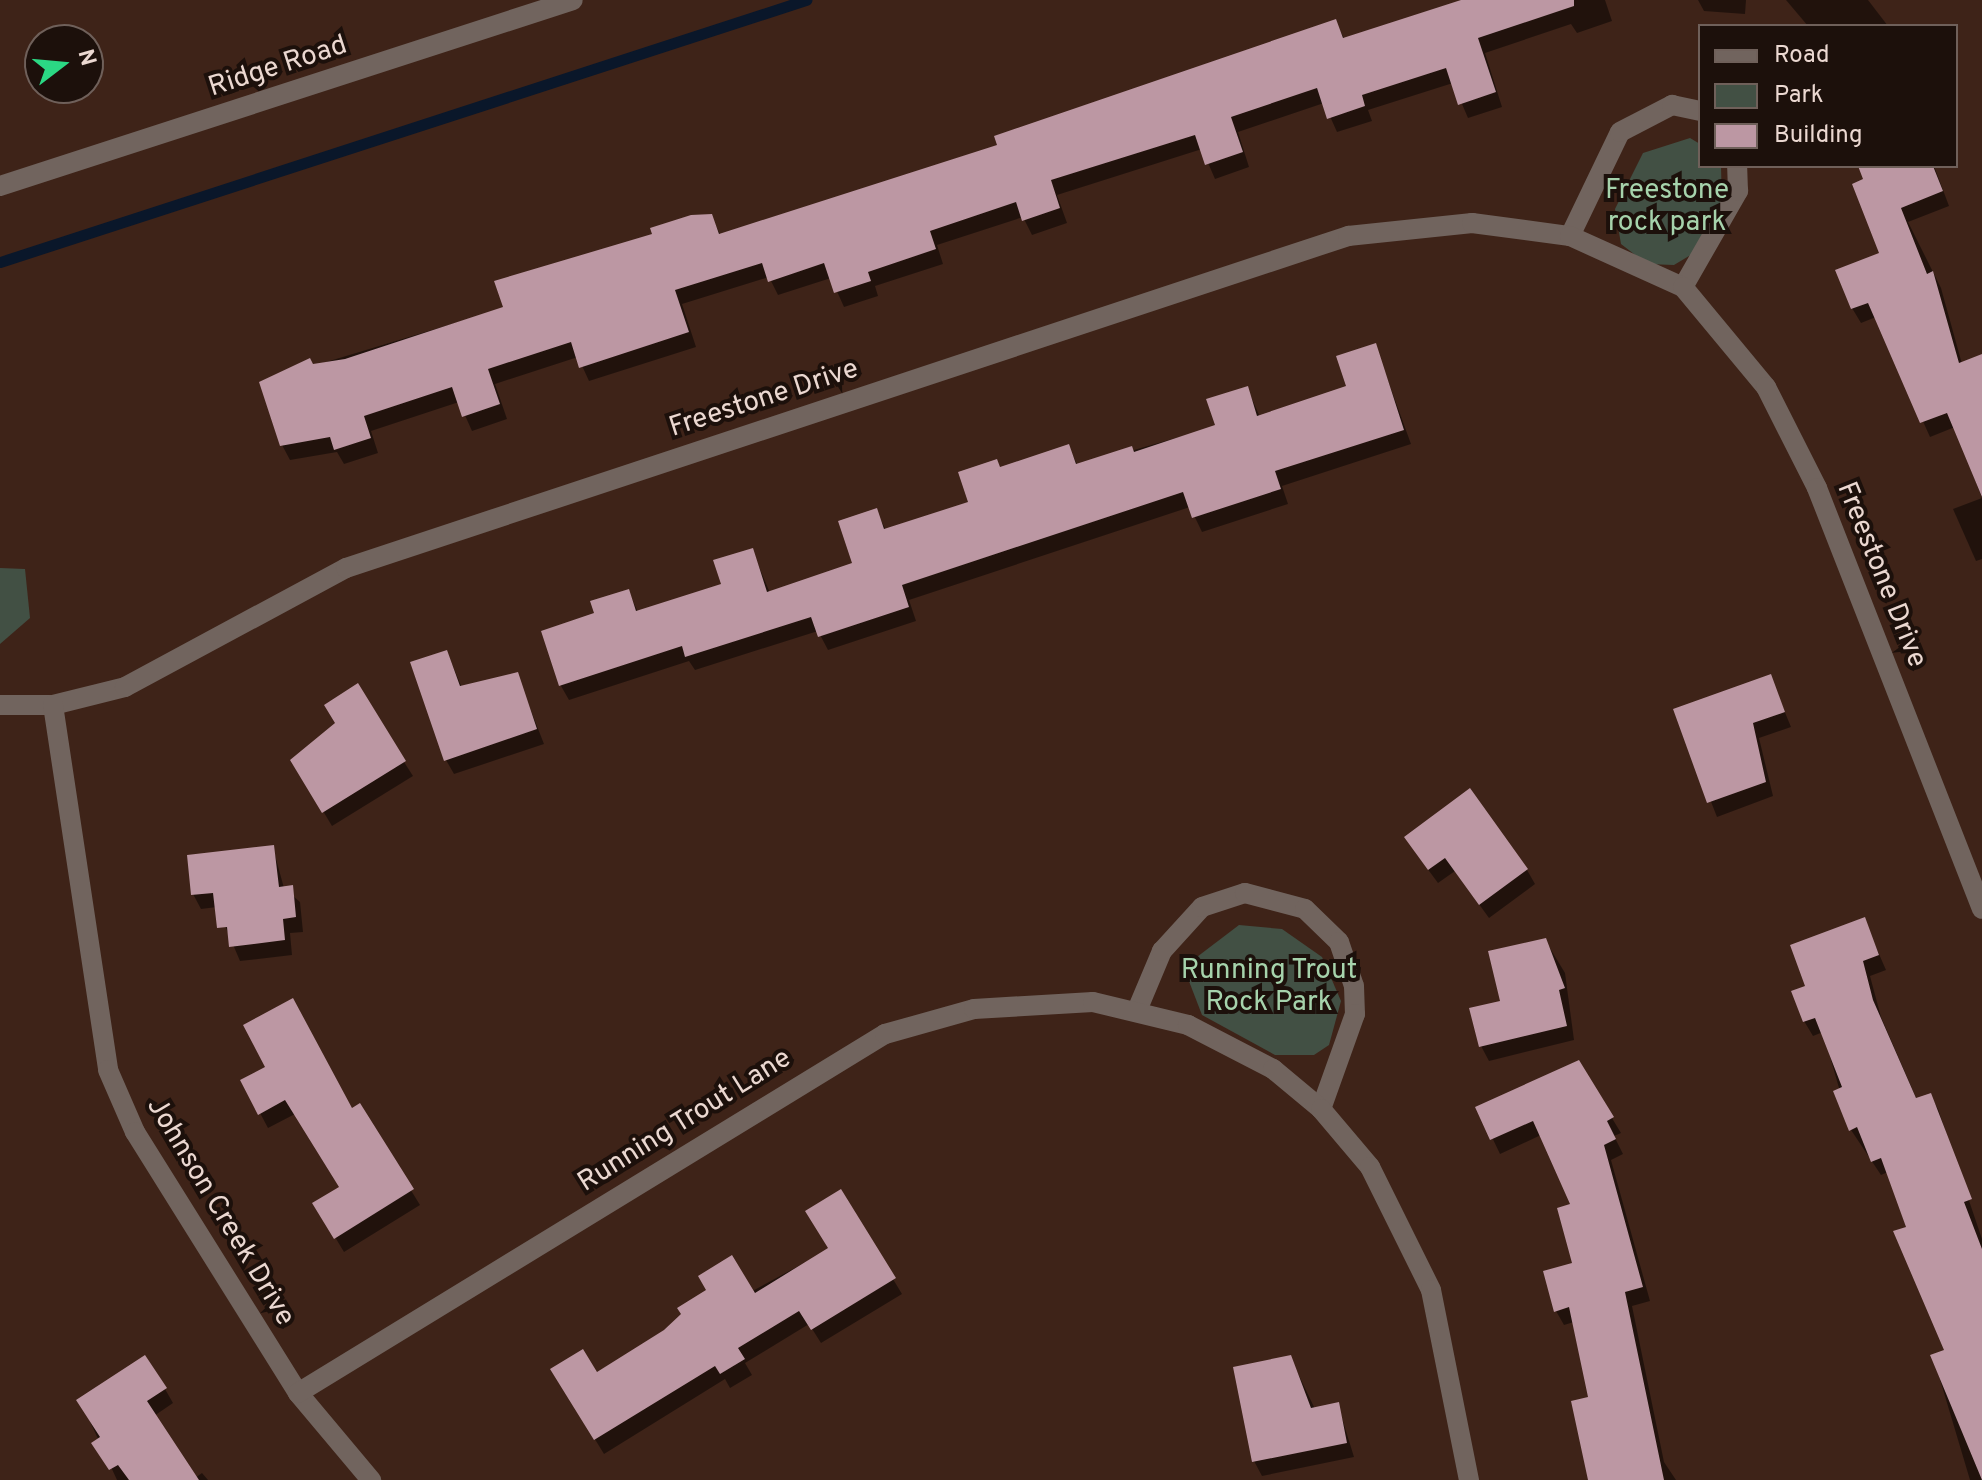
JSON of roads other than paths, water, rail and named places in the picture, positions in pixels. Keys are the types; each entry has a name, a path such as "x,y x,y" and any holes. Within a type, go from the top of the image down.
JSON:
{"street":[{"name":"Ridge Road","path":"0,186 573,0"},
{"path":"1570,236 1620,132 1672,105 1698,111"},
{"path":"1683,287 1738,191 1737,168"},
{"name":"Freestone Drive","path":"0,705 53,705 164,672 357,564 1348,236 1472,223 1570,236 1683,287 1766,387 1817,488 1982,909"},
{"name":"Johnson Creek Drive","path":"53,705 108,1070 135,1132 298,1393 371,1480"},
{"path":"1138,1008 1162,951 1202,907 1232,895 1265,893 1305,909 1339,942 1354,986 1355,1014 1321,1109"},
{"name":"Running Trout Lane","path":"298,1393 885,1034 941,1015 1027,1003 1138,1008 1273,1069 1321,1109 1370,1167 1421,1259 1469,1480"}],"waterway":[{"path":"0,262 806,0"}],"park label":[{"name":"Freestone rock park","path":"1667,207"},
{"name":"Running Trout Rock Park","path":"1269,987"}]}
